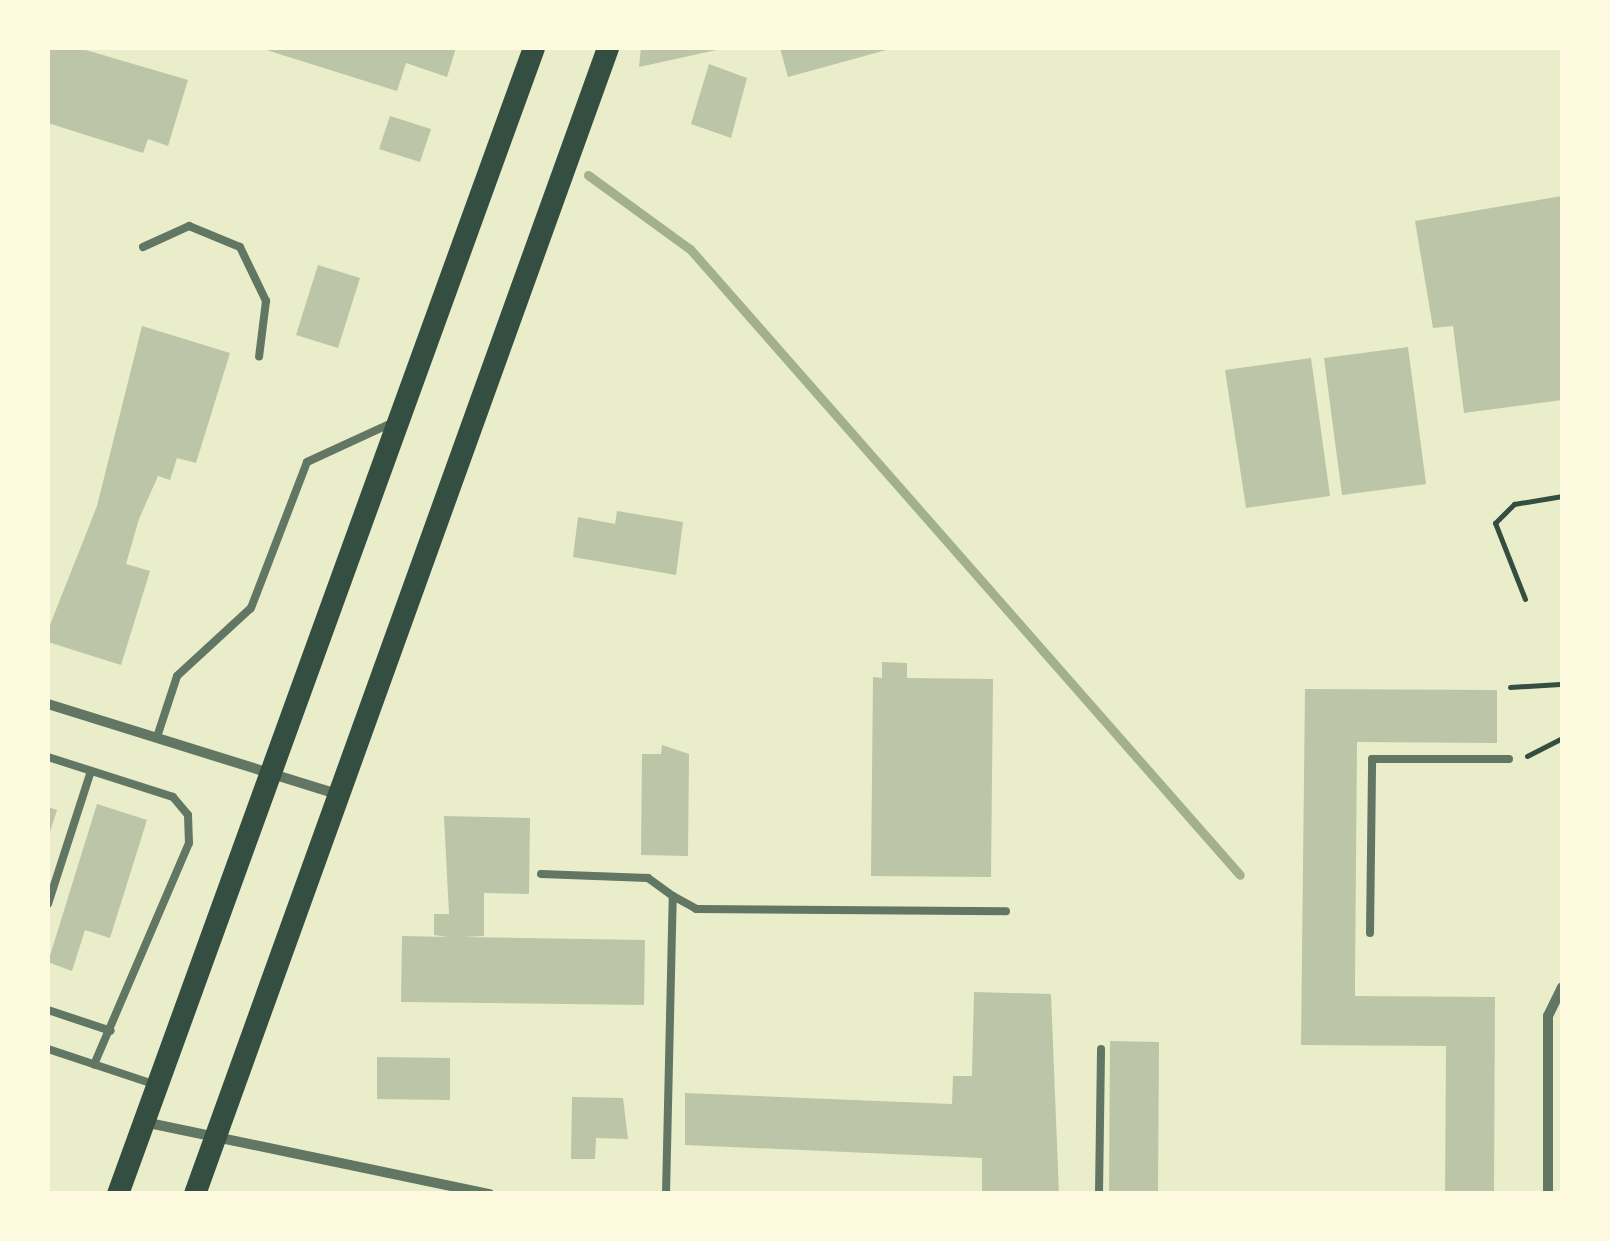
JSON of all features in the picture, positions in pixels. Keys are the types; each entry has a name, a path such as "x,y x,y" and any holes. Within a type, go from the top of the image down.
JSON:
{"main road":[{"path":"118,1194 534,48"},
{"path":"194,1194 608,48"}],"street":[{"path":"48,704 337,794"},
{"path":"1548,1194 1548,1016 1562,987"},
{"path":"144,1122 490,1194"}],"lane":[{"path":"143,247 189,226 240,247 266,300 259,357"},
{"path":"157,737 176,676 251,608 307,462 398,420"},
{"path":"48,758 173,796 188,814 189,843 94,1065"},
{"path":"1370,933 1372,759 1509,759"},
{"path":"48,904 90,771"},
{"path":"541,874 648,878 696,909 1006,911"},
{"path":"666,1194 672,896"},
{"path":"48,1010 110,1031"},
{"path":"1099,1194 1101,1049"},
{"path":"48,1050 157,1086"}],"path":[{"path":"1525,599 1495,523 1514,504 1562,496"},
{"path":"1510,687 1560,684"},
{"path":"1546,742 1562,738"}],"building":[{"path":"48,48 79,48 188,80 168,146 148,139 143,153 48,123"},
{"path":"260,48 456,48 447,77 406,63 397,91"},
{"path":"641,48 720,48 721,49 639,67"},
{"path":"780,48 890,48 890,49 788,77"},
{"path":"709,64 747,78 731,138 691,124"},
{"path":"390,116 431,129 420,162 379,149"},
{"path":"1562,196 1562,400 1464,413 1453,326 1433,328 1415,221"},
{"path":"318,265 360,278 338,348 296,335"},
{"path":"142,326 230,353 196,463 177,458 170,480 158,476 139,519 126,564 150,571 121,665 48,642 48,630 97,506"},
{"path":"1408,347 1426,484 1342,495 1324,358"},
{"path":"1311,358 1330,496 1246,508 1225,370"},
{"path":"617,511 683,522 676,575 573,557 578,517 615,524"},
{"path":"882,662 907,663 907,678 993,679 991,877 871,876 873,677 882,678"},
{"path":"1305,689 1497,690 1497,743 1357,742 1355,984 1355,996 1495,997 1494,1194 1445,1194 1446,1046 1301,1045"},
{"path":"662,745 689,754 688,856 641,855 642,754 661,754"},
{"path":"97,804 147,820 110,938 85,930 72,971 48,962"},
{"path":"48,807 57,810 48,838"},
{"path":"444,816 530,818 529,894 484,893 484,936 462,937 645,940 644,1005 401,1002 402,936 448,937 434,935 434,914 449,914"},
{"path":"974,992 1051,994 1059,1194 982,1194 982,1158 685,1145 685,1093 952,1104 953,1076 972,1076"},
{"path":"1110,1041 1159,1042 1158,1194 1109,1194"},
{"path":"377,1057 450,1058 450,1100 377,1099"},
{"path":"572,1097 623,1098 628,1139 596,1138 595,1159 571,1159"}],"waterway":[{"path":"588,175 690,249 1240,875"}]}
